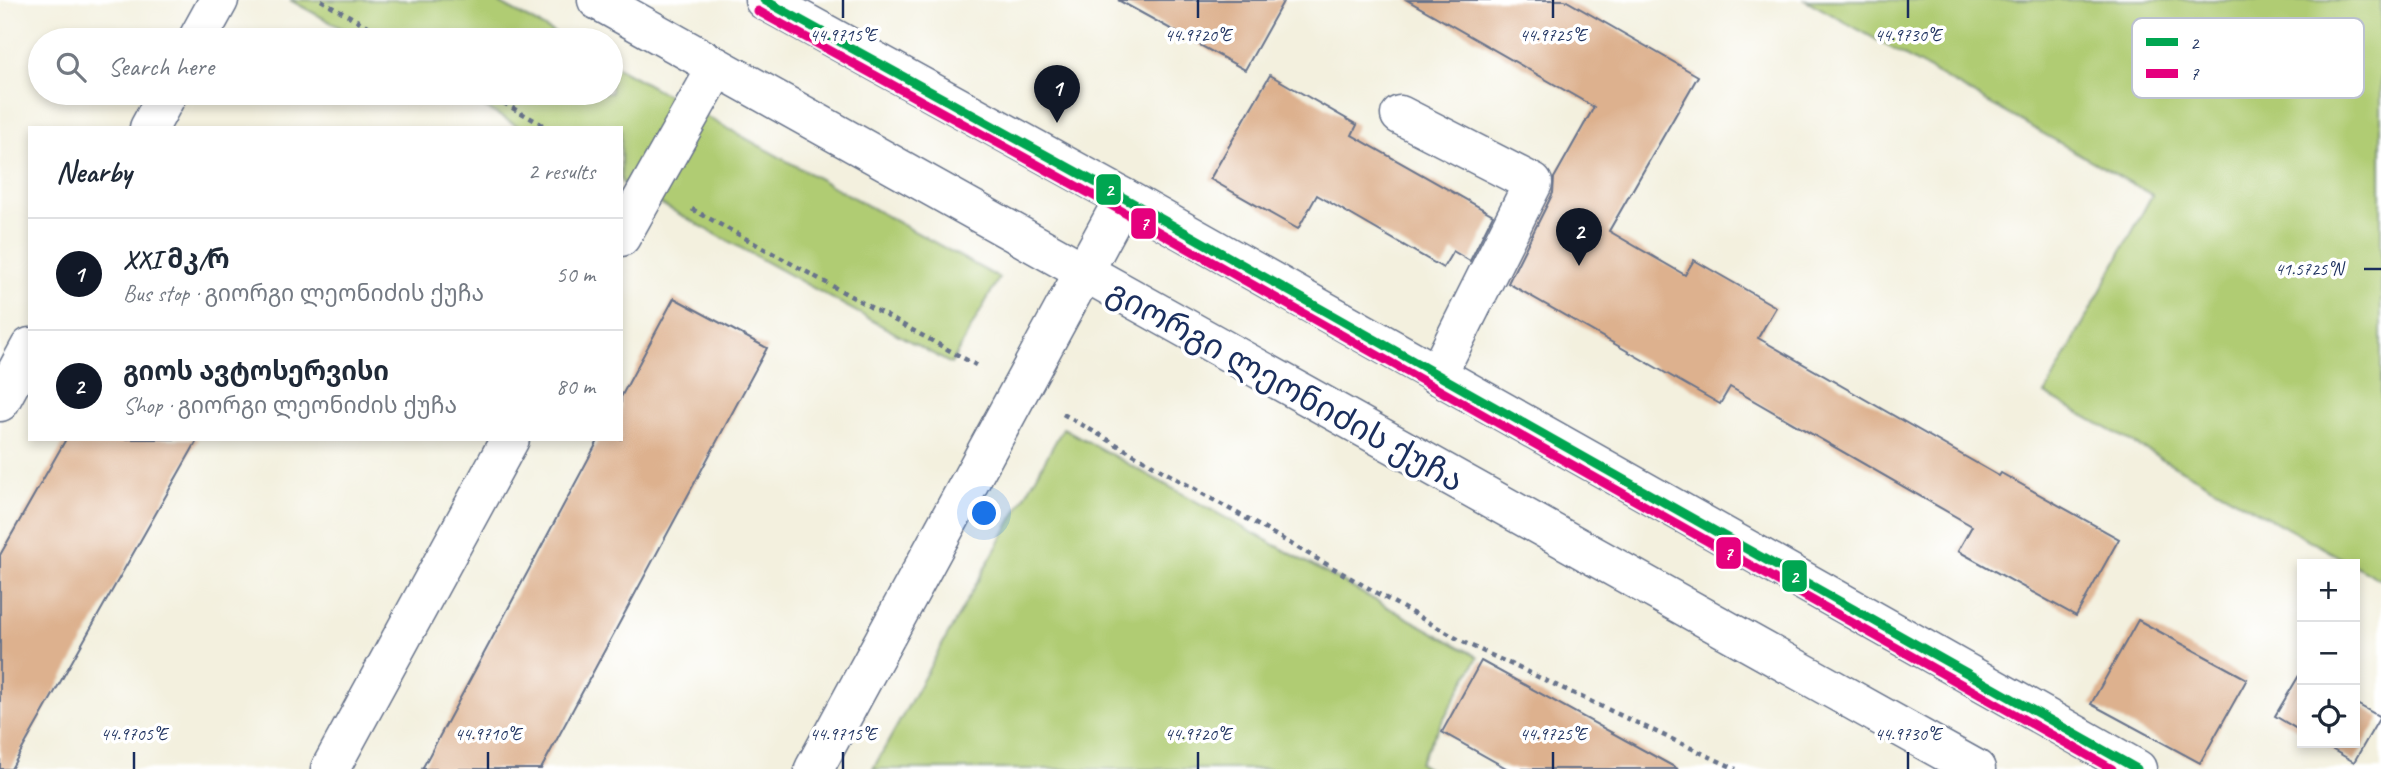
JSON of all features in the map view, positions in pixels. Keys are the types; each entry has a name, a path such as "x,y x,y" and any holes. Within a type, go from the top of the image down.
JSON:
{"street":[{"path":"204,28 219,0"},
{"name":"გიორგი ლეონიძის ქუჩა","path":"597,0 1954,764"},
{"path":"764,0 1124,198 2137,769"},
{"path":"623,233 717,67"},
{"path":"150,126 162,105"},
{"path":"1400,115 1533,183 1437,375"},
{"path":"814,769 1124,198"},
{"path":"0,402 28,351"},
{"path":"330,769 509,441"}],"path":[{"path":"321,0 371,28"},
{"path":"507,105 544,126"},
{"path":"650,185 1020,389 1463,642 1735,769"}],"green space":[{"path":"290,0 494,0 545,28 341,28"},
{"path":"1806,0 2381,0 2381,580 2360,568 2360,559 2343,559 2045,394 2152,195"},
{"path":"623,71 999,278 951,364 623,183 623,126 518,126 480,105 623,105"},
{"path":"1063,428 1478,657 1419,763 1428,769 873,769"}],"building":[{"path":"1118,0 1284,0 1245,70"},
{"path":"1407,0 1565,0 1698,76 1609,231 1685,275 1694,260 1776,307 1758,338 1999,476 2001,473 2119,539 2076,616 1958,551 1972,526 1730,387 1720,404 1508,283 1553,193 1554,178 1594,107"},
{"path":"1270,75 1357,125 1352,135 1493,215 1470,261 1453,251 1443,268 1317,195 1298,229 1210,179"},
{"path":"674,298 767,348 541,769 422,769 598,441 623,441 623,393"},
{"path":"65,441 197,441 11,769 0,769 0,555"},
{"path":"2138,620 2247,679 2200,763 2091,704"},
{"path":"1481,661 1678,769 1508,769 1442,732"},
{"path":"2297,679 2297,729 2275,716"},
{"path":"2360,706 2380,717 2354,762 2330,748 2360,748"}],"transit line":[{"name":"2","path":"764,0 1124,198 2137,769"},
{"name":"7","path":"758,11 1118,209 2112,769"}],"place":[{"name":"XXI მკ/რ","path":"1057,123"},
{"name":"გიოს ავტოსერვისი","path":"1579,266"}]}
